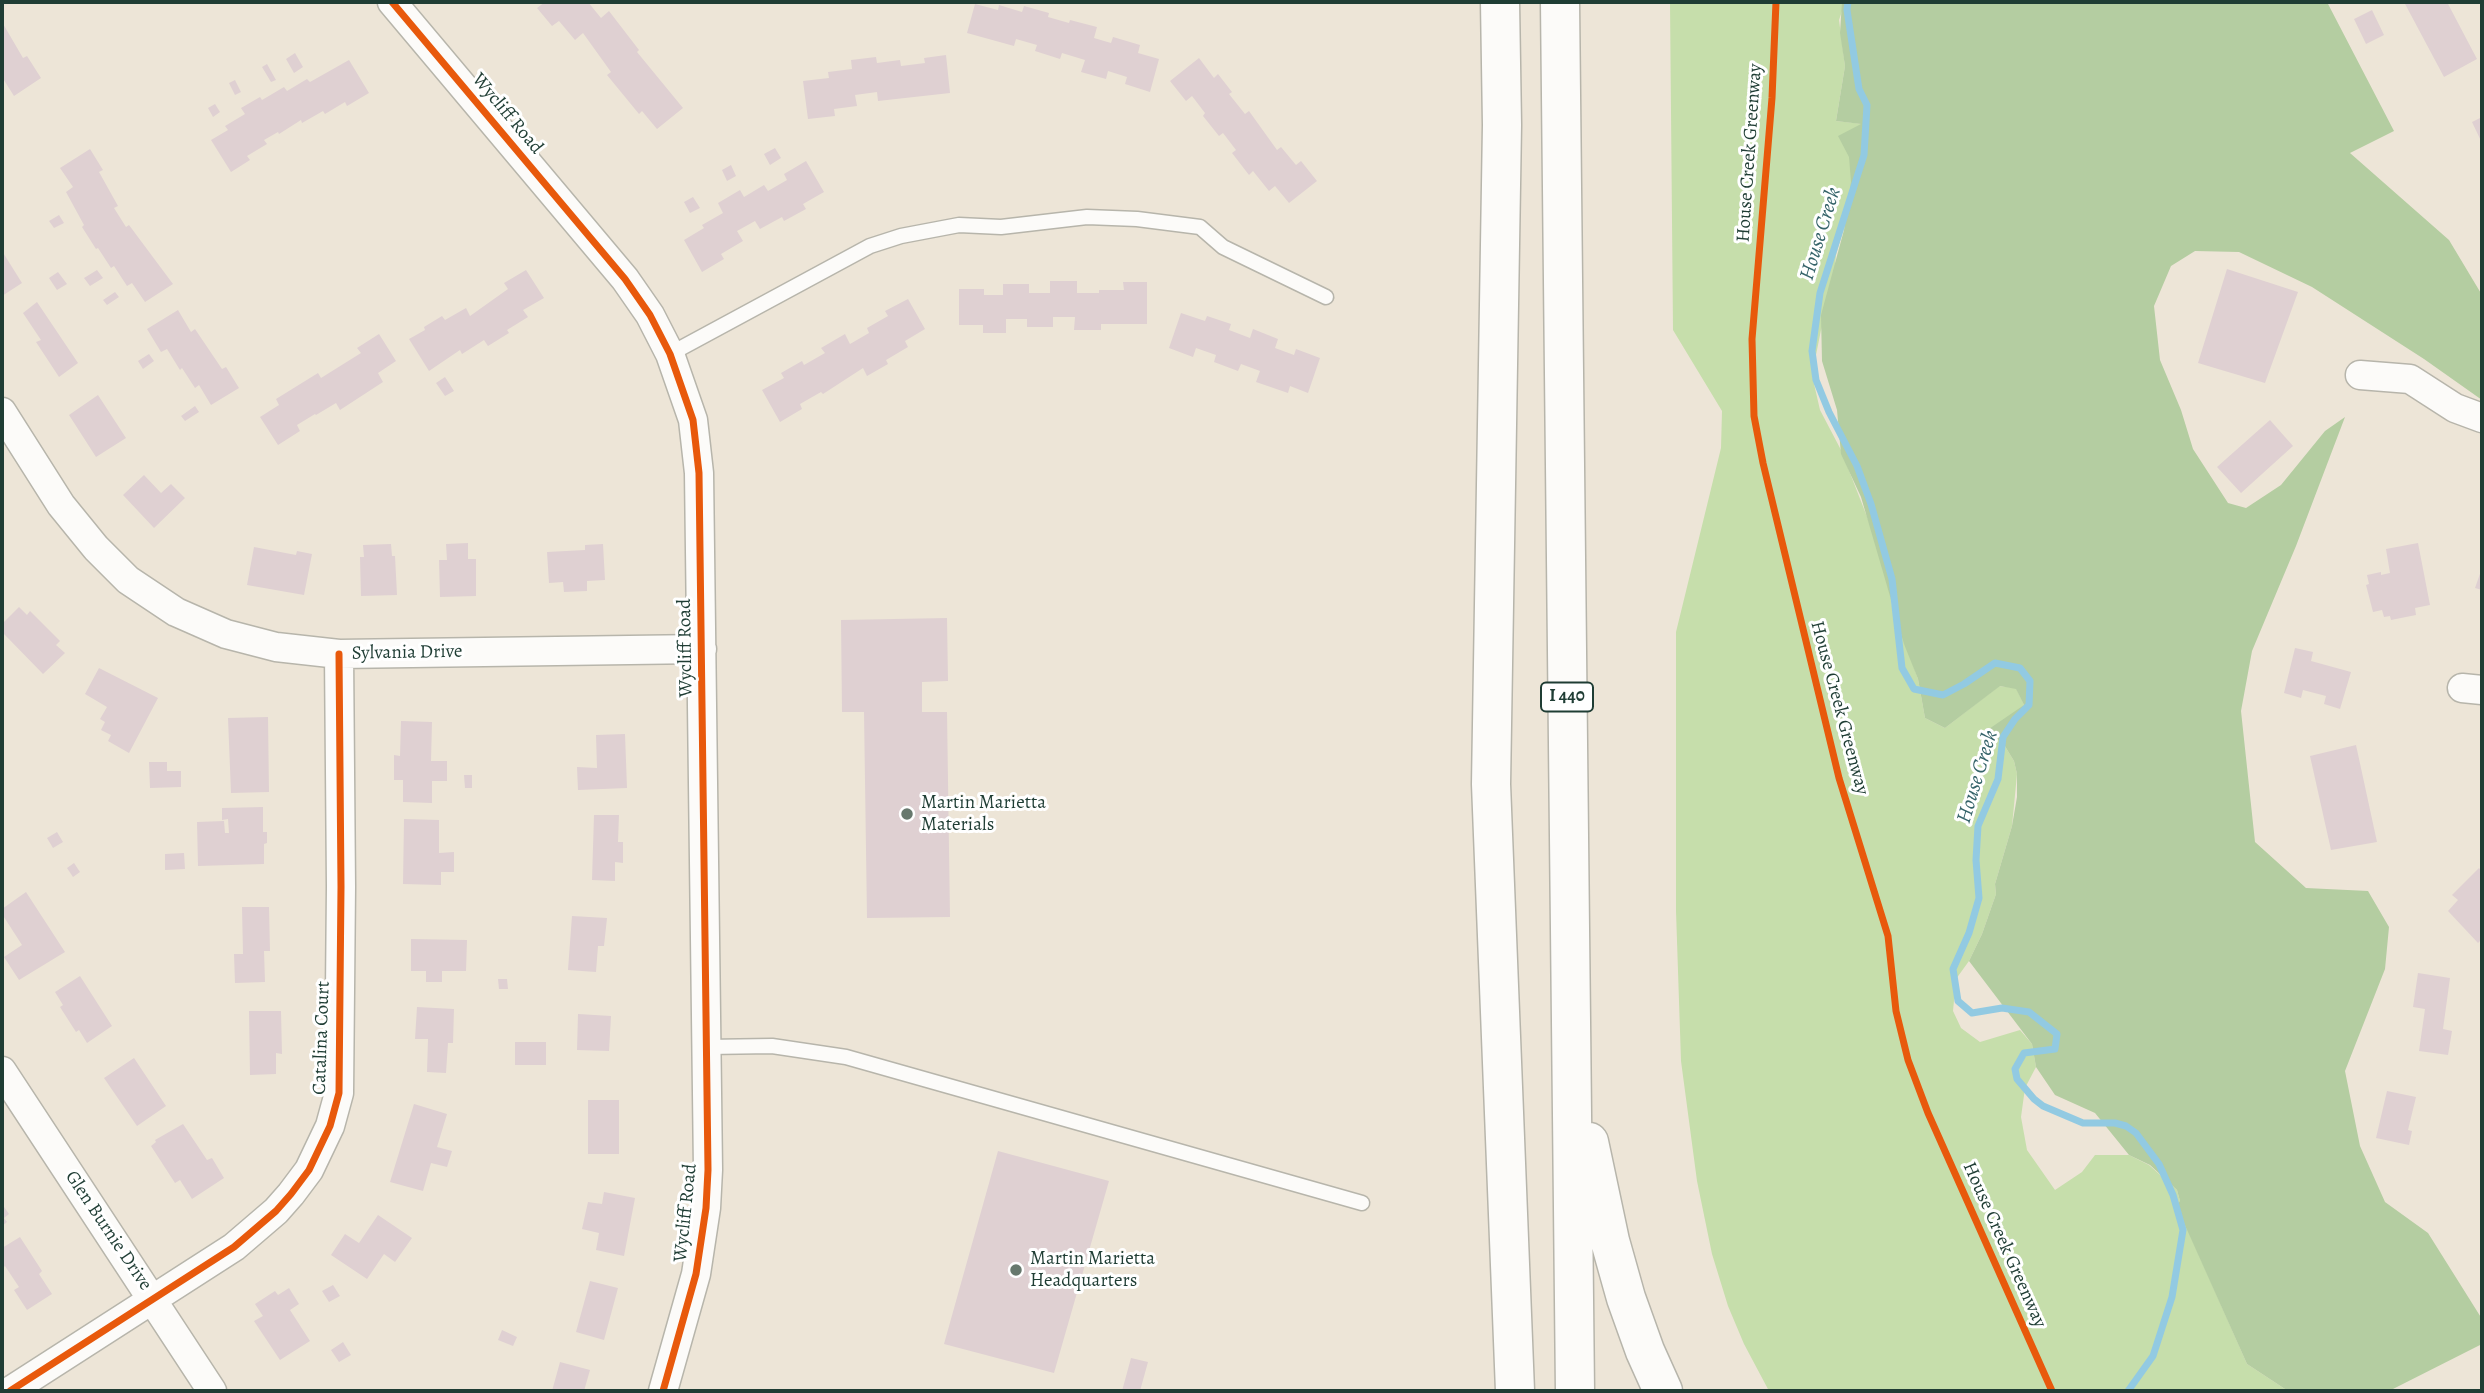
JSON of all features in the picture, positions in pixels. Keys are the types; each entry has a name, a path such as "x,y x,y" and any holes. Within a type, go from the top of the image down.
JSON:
{"highway":[{"path":"1500,2 1502,125 1491,784 1515,1391"},
{"name":"I 440","path":"1560,2 1575,1391"},
{"path":"1571,1051 1610,1241 1644,1351 1662,1391"}],"street":[{"name":"Wycliff Road","path":"392,2 600,247 650,315 670,354 693,420 699,473 708,1170 706,1208 695,1274 663,1391"},
{"path":"2360,375 2410,379 2455,408 2482,418"},
{"name":"Sylvania Drive","path":"2,412 61,505 96,548 128,580 176,612 226,634 276,646 339,654 702,649"},
{"name":"Catalina Court","path":"10,1391 234,1247 276,1211 309,1170 330,1126 339,1093 339,654"},
{"name":"Glen Burnie Drive","path":"2,1071 212,1391"}],"lane":[{"path":"670,354 870,246 901,236 958,225 1001,227 1087,217 1137,219 1200,228 1223,247 1326,297"},
{"path":"707,1047 772,1046 846,1057 1362,1203"}],"green space":[{"path":"1670,2 1845,2 1839,20 1845,66 1836,121 1863,124 1852,201 1836,255 1832,297 1821,330 1812,375 1820,410 1841,450 1887,568 1892,606 1918,679 1925,718 1945,728 1999,686 2016,688 2024,705 1995,736 2003,743 2014,761 2017,774 2012,826 1995,884 1996,894 1982,934 1969,961 1956,979 1953,1011 1961,1028 1980,1042 2020,1030 2032,1044 2036,1067 2025,1088 2021,1117 2027,1150 2055,1190 2082,1172 2095,1155 2129,1155 2149,1165 2177,1190 2180,1201 2177,1205 2247,1364 2288,1391 1769,1391 1744,1344 1728,1306 1712,1254 1697,1181 1681,1061 1676,911 1676,632 1721,448 1722,411 1673,330"},
{"path":"1842,2 2327,2 2394,131 2350,153 2449,240 2482,295 2482,400 2312,287 2239,252 2195,251 2171,266 2154,306 2160,360 2181,410 2193,449 2228,503 2246,508 2281,485 2325,431 2345,417 2296,546 2252,651 2241,711 2255,842 2306,888 2368,891 2389,927 2385,969 2345,1071 2360,1146 2385,1202 2428,1233 2482,1319 2482,1344 2389,1391 2288,1391 2247,1364 2176,1205 2180,1201 2177,1190 2150,1165 2129,1155 2095,1113 2055,1095 2036,1067 2032,1044 1969,961 1996,894 1995,884 2012,826 2017,797 2014,761 2003,743 1986,731 2024,705 2016,689 2000,686 1945,728 1925,718 1918,679 1904,644 1861,497 1841,454 1837,410 1822,361 1821,315 1844,230 1851,182 1849,157 1838,136 1861,124 1836,121 1845,66 1840,33"}],"building":[{"path":"545,2 588,2 601,18 609,11 639,50 637,52 683,108 657,129 642,111 639,114 607,75 611,72 583,33 575,40 559,21 552,26 537,8"},
{"path":"2404,2 2447,2 2477,59 2444,77"},
{"path":"975,4 998,10 999,5 1022,12 1024,6 1049,13 1048,17 1097,27 1094,38 1111,43 1113,37 1140,45 1138,53 1159,59 1150,92 1125,84 1127,77 1108,71 1106,79 1081,72 1085,60 1062,53 1060,59 1035,51 1037,45 1016,39 1014,46 967,33"},
{"path":"2372,10 2384,35 2366,44 2354,19"},
{"path":"2,22 23,58 27,56 41,78 14,96 2,77"},
{"path":"295,53 303,67 294,73 286,59"},
{"path":"946,55 950,93 878,101 877,92 855,95 857,106 834,109 835,116 808,119 803,81 829,78 828,72 852,69 851,60 876,57 877,63 900,60 901,66 925,63 924,58"},
{"path":"1199,58 1214,78 1218,74 1232,92 1229,94 1245,114 1249,111 1277,150 1281,147 1296,165 1301,161 1317,181 1289,203 1275,186 1269,191 1253,171 1249,175 1232,153 1236,150 1223,133 1219,136 1192,96 1186,101 1170,81"},
{"path":"349,60 369,93 347,106 345,102 325,114 323,111 302,123 301,120 264,140 267,144 247,156 250,160 231,172 211,140 228,130 225,126 245,114 241,108 284,87 287,91 307,79 310,82"},
{"path":"267,64 276,80 271,82 262,67"},
{"path":"235,80 241,92 235,95 229,83"},
{"path":"215,104 220,112 213,117 208,108"},
{"path":"2482,117 2482,143 2472,122"},
{"path":"775,148 781,158 770,165 764,154"},
{"path":"90,149 103,170 99,172 118,206 114,208 126,227 129,225 173,284 145,302 132,283 127,286 114,266 111,268 98,248 96,249 82,227 84,225 66,192 73,187 60,168"},
{"path":"806,161 824,192 803,204 806,209 784,221 782,217 760,229 755,221 737,231 743,241 721,254 724,259 702,272 684,240 723,213 718,203 740,190 744,197 764,185 768,191 787,180 784,174"},
{"path":"731,165 736,176 727,181 722,170"},
{"path":"693,197 700,208 690,213 684,202"},
{"path":"59,215 64,223 54,228 49,221"},
{"path":"2,251 22,283 2,296"},
{"path":"2227,269 2298,292 2265,383 2198,363"},
{"path":"97,270 103,278 90,286 84,278"},
{"path":"526,270 544,298 523,310 528,317 488,346 484,340 462,354 460,350 429,371 409,339 442,316 445,320 466,308 470,316 508,289 504,283"},
{"path":"58,272 67,284 57,290 49,278"},
{"path":"1050,281 1077,281 1077,293 1124,290 1123,282 1147,282 1147,324 1101,324 1101,330 1074,330 1075,317 1053,317 1053,327 1027,327 1027,319 1006,319 1006,333 983,333 983,325 959,325 959,289 984,289 984,295 1003,295 1003,284 1029,284 1029,293 1050,293"},
{"path":"115,292 119,297 107,305 103,300"},
{"path":"908,299 925,329 905,341 908,347 886,360 888,364 867,376 863,368 823,394 821,392 800,404 802,409 780,422 762,390 784,378 781,373 802,361 804,365 825,353 821,348 845,334 850,344 869,333 867,328 888,316 885,311"},
{"path":"37,302 78,363 59,377 36,342 41,340 23,313"},
{"path":"178,310 191,332 195,329 222,369 226,367 239,388 211,405 199,385 195,388 167,349 161,352 147,329"},
{"path":"1181,313 1205,321 1207,316 1231,324 1229,330 1250,338 1253,329 1278,339 1275,348 1294,355 1296,349 1320,358 1308,393 1290,386 1288,393 1256,382 1260,371 1241,364 1238,371 1214,362 1216,355 1196,348 1193,357 1169,348"},
{"path":"379,334 396,361 378,373 383,382 340,410 336,403 315,414 297,425 300,431 278,445 260,417 279,405 276,399 318,373 321,378 361,353 357,348"},
{"path":"149,354 154,361 143,369 138,361"},
{"path":"445,377 454,391 445,396 436,383"},
{"path":"98,395 126,438 96,457 69,415"},
{"path":"195,406 199,412 185,421 181,416"},
{"path":"2270,420 2293,446 2241,493 2217,467"},
{"path":"144,475 161,493 171,484 185,498 154,528 123,495"},
{"path":"468,543 468,559 476,559 476,596 440,597 439,560 447,560 446,544"},
{"path":"2418,543 2430,605 2415,608 2416,615 2391,620 2390,616 2384,617 2382,610 2373,612 2366,585 2369,584 2367,575 2390,573 2386,549"},
{"path":"391,544 392,556 395,556 397,595 361,596 360,557 364,557 363,545"},
{"path":"603,544 605,580 587,581 587,591 564,592 563,582 549,583 547,552 585,550 585,545"},
{"path":"254,547 296,555 297,551 312,554 304,595 247,585"},
{"path":"2482,568 2482,590 2475,588"},
{"path":"19,607 27,615 30,611 60,641 56,645 65,653 43,674 4,634 2,636 2,624"},
{"name":"Martin Marietta Materials","path":"947,618 948,681 922,682 922,712 947,712 950,917 867,918 864,712 842,712 841,620"},
{"path":"2295,648 2313,652 2311,661 2351,672 2340,709 2324,704 2326,696 2303,690 2301,698 2284,693"},
{"path":"99,668 158,698 129,753 108,741 111,735 101,730 105,722 100,719 107,707 85,694"},
{"path":"268,717 269,792 231,793 228,718"},
{"path":"401,721 432,722 431,761 447,761 447,781 432,781 432,803 403,802 403,780 394,780 394,755 400,756"},
{"path":"625,734 627,788 578,790 577,767 597,768 596,735"},
{"path":"2356,745 2377,842 2331,850 2310,756"},
{"path":"149,762 167,762 167,771 181,771 181,787 150,788"},
{"path":"464,775 472,775 472,788 465,788"},
{"path":"263,807 263,832 267,832 264,864 198,866 197,822 224,821 225,833 229,833 228,819 222,820 222,808"},
{"path":"594,815 619,815 618,842 623,842 623,863 615,862 615,881 592,880"},
{"path":"404,819 439,820 439,853 454,852 454,872 441,872 441,885 403,884"},
{"path":"57,832 63,842 53,848 47,838"},
{"path":"184,853 185,869 165,870 165,854"},
{"path":"74,863 80,872 73,877 67,868"},
{"path":"2479,868 2482,872 2482,939 2478,943 2448,911 2458,900 2452,895"},
{"path":"26,892 65,952 19,980 4,957 22,945 2,914 2,909"},
{"path":"242,907 269,907 270,951 264,951 265,982 235,983 234,954 243,954"},
{"path":"572,916 607,918 604,946 598,946 596,972 568,970"},
{"path":"411,939 467,940 466,971 442,971 442,982 426,982 426,971 411,971"},
{"path":"2418,973 2450,978 2443,1029 2452,1031 2448,1055 2419,1051 2425,1009 2413,1007"},
{"path":"80,976 112,1026 87,1043 79,1030 76,1032 60,1007 63,1005 55,992"},
{"path":"498,979 507,979 508,989 499,989"},
{"path":"417,1007 454,1009 453,1043 448,1043 446,1073 427,1072 428,1039 415,1039"},
{"path":"249,1011 281,1011 282,1054 276,1053 276,1074 250,1075"},
{"path":"578,1014 611,1016 609,1051 577,1050"},
{"path":"515,1042 546,1042 546,1065 515,1065"},
{"path":"134,1058 166,1106 137,1126 104,1078"},
{"path":"2387,1091 2416,1097 2408,1130 2412,1131 2409,1145 2376,1138"},
{"path":"588,1100 619,1100 619,1154 588,1154"},
{"path":"414,1104 447,1114 437,1147 452,1151 447,1167 431,1163 423,1191 390,1182"},
{"path":"183,1124 207,1160 212,1158 224,1178 192,1199 180,1180 175,1183 151,1146 155,1140"},
{"path":"998,1151 1109,1181 1054,1373 944,1344"},
{"path":"604,1192 635,1198 624,1256 596,1250 599,1233 582,1229 588,1202 602,1204"},
{"path":"2,1204 9,1214 4,1218 7,1222 2,1226"},
{"path":"378,1215 412,1238 395,1262 384,1254 367,1279 331,1255 345,1234 359,1243"},
{"path":"20,1237 42,1271 39,1274 52,1294 27,1310 14,1290 19,1287 5,1266 2,1269 2,1248"},
{"path":"590,1281 618,1288 604,1340 576,1332"},
{"path":"333,1285 340,1296 329,1302 322,1291"},
{"path":"289,1288 299,1304 290,1310 310,1341 280,1360 254,1321 263,1316 255,1304 275,1291 278,1295"},
{"path":"502,1330 517,1337 513,1346 498,1340"},
{"path":"343,1342 351,1355 339,1362 331,1350"},
{"path":"1131,1358 1148,1362 1140,1391 1122,1391"},
{"path":"560,1362 590,1370 584,1391 552,1391"}],"waterway":[{"name":"House Creek","path":"1848,2 1859,89 1867,105 1864,155 1820,293 1812,351 1816,380 1857,466 1871,504 1892,579 1902,668 1914,689 1943,695 1995,663 2020,668 2030,681 2029,705 2003,737 1998,779 1978,826 1976,860 1979,898 1969,933 1953,969 1958,1001 1972,1013 2002,1008 2029,1012 2057,1034 2055,1049 2024,1053 2015,1069 2017,1079 2034,1099 2043,1106 2083,1123 2115,1123 2126,1126 2136,1133 2159,1164 2173,1195 2183,1230 2172,1297 2153,1356 2128,1391"}],"cycle path":[{"path":"392,2 625,279 650,315 670,354 693,420 699,473 708,1170 706,1208 696,1274 663,1391"},
{"name":"House Creek Greenway","path":"1776,2 1772,98 1752,339 1754,416 1763,463 1839,778 1888,936 1896,1011 1908,1060 1928,1113 2052,1391"},
{"path":"10,1391 234,1247 276,1211 291,1194 309,1170 330,1126 339,1093 339,654"}],"place":[{"name":"Martin Marietta Materials","path":"907,814"},
{"name":"Martin Marietta Headquarters","path":"1016,1270"}]}
